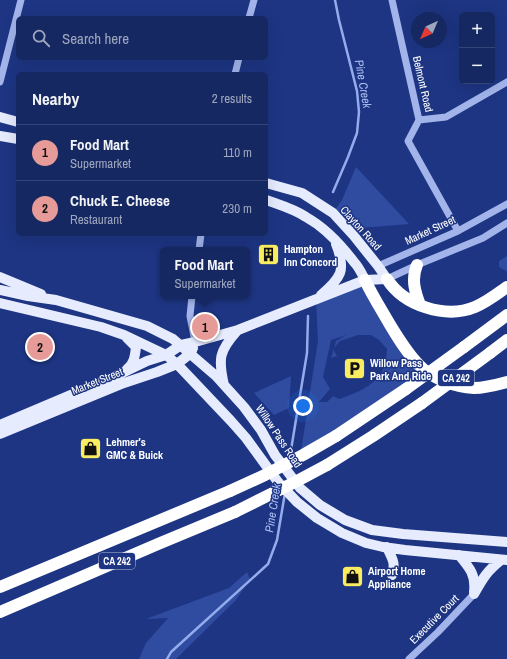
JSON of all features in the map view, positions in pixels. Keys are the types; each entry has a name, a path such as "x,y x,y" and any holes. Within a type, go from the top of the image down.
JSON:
{"highway":[{"path":"417,265 413,281 420,306"},
{"path":"386,279 402,296 420,306 433,310 445,311 464,310 475,307 507,287"},
{"path":"365,280 408,353 420,366 438,379 457,385 474,388 493,386 507,382"},
{"name":"CA 242","path":"0,587 266,475 336,436 406,389 507,315"},
{"name":"CA 242","path":"0,612 235,512 297,482 373,436 422,403 507,340"}],"main road":[{"path":"0,117 16,121"},
{"path":"0,136 16,139"},
{"name":"Clayton Road","path":"268,184 302,193 333,213 354,236 378,266 386,279"},
{"path":"268,201 292,209 307,217 322,228 355,262 365,280"},
{"path":"316,299 330,287 340,272 339,252 334,240"},
{"name":"Market Street","path":"365,280 378,266"},
{"path":"0,277 56,300"},
{"name":"Market Street","path":"1,424 120,374 147,360 166,355 181,345 238,330 365,280 386,279"},
{"name":"Willow Pass Road","path":"0,290 56,300 147,326 173,339 216,376 244,407 261,430 275,455 300,488 320,506 345,520 372,530 403,534 507,542"},
{"path":"0,303 101,327 124,334 166,355 177,364 231,421 289,494 317,518 342,533 366,543 387,547 504,560"},
{"path":"225,387 221,373 222,353 228,341 238,330"},
{"path":"120,374 131,366 135,357 136,347 124,334"},
{"path":"191,353 195,342"},
{"name":"Market Street","path":"0,434 124,382 177,364 191,353"},
{"path":"1,424 13,423 34,414 43,416 46,410 63,403 72,394"},
{"path":"387,547 393,560 394,566 392,575"},
{"path":"459,555 472,570 475,583 474,594"},
{"path":"474,594 490,569 504,560"}],"street":[{"path":"17,16 21,0"},
{"path":"250,16 254,0"},
{"name":"Belmont Road","path":"392,0 420,120 408,142 458,231"},
{"path":"0,82 16,20"},
{"path":"236,72 238,60"},
{"path":"420,120 446,117 507,82"},
{"name":"Market Street","path":"378,266 458,231 507,204"},
{"name":"Market Street","path":"386,279 483,238 507,223"},
{"path":"199,247 201,236"},
{"path":"192,299 190,316 195,342"},
{"name":"Executive Court","path":"409,659 438,632 474,594"}],"shaded area":[{"path":"356,167 409,224 348,229 333,213 342,200"},
{"path":"507,256 506,271 499,267 499,261"},
{"path":"365,280 429,372 300,457 308,407 311,405 309,398 318,341 316,299","holes":["346,335 336,341 334,348 340,341 358,335 371,335 379,340 387,349 386,361 383,370 378,378 368,386 339,399 333,396 327,402 319,402 330,389 323,377 331,340"]},
{"path":"333,350 337,356 331,358"},
{"path":"291,376 289,408 274,415 254,393"},
{"path":"247,572 250,579 236,600 176,659 139,659 146,643 168,618 146,619 229,588"}],"waterway":[{"name":"Pine Creek","path":"333,192 357,133 359,112 357,91 335,0"},
{"name":"Pine Creek","path":"290,456 307,353 308,316"},
{"name":"Pine Creek","path":"167,659 171,652 268,564 277,540 285,493"}],"place":[{"name":"Hampton Inn Concord","path":"269,255"},
{"name":"Food Mart","path":"205,327"},
{"name":"Chuck E. Cheese","path":"40,347"},
{"name":"Willow Pass Park And Ride","path":"354,369"},
{"name":"Lehmer's GMC & Buick","path":"91,448"},
{"name":"Airport Home Appliance","path":"353,577"}]}
